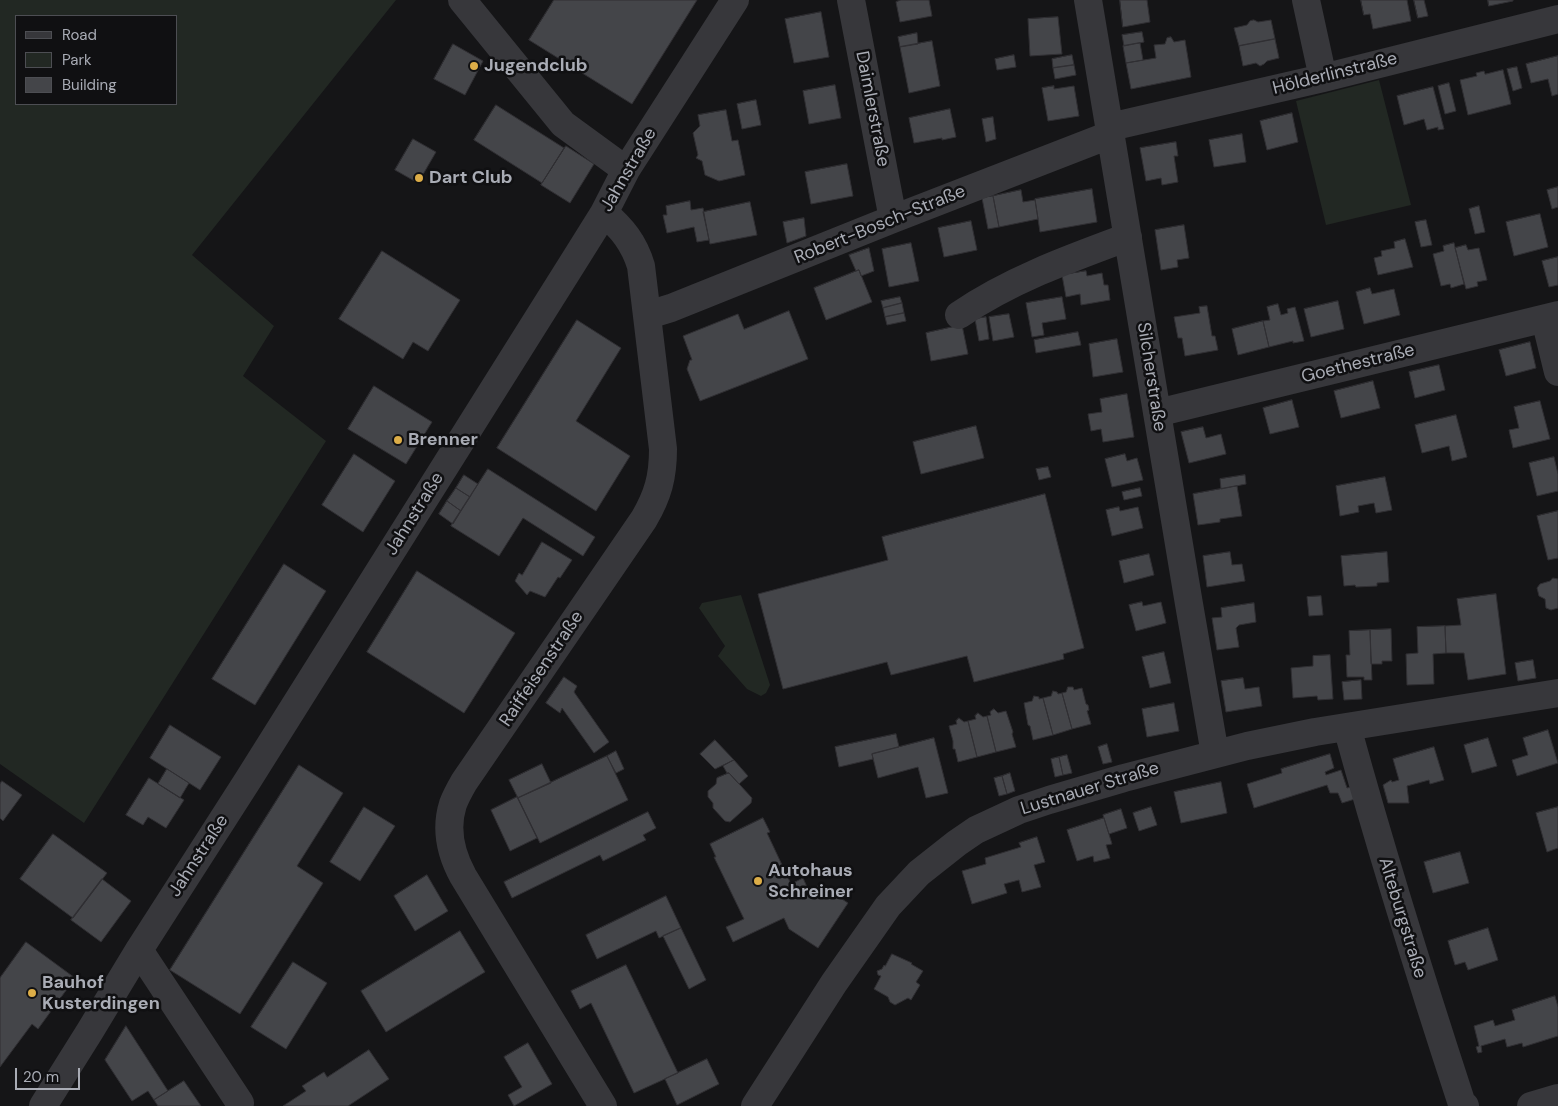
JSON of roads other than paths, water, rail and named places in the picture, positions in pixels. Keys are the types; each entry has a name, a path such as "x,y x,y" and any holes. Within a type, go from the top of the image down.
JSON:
{"street":[{"path":"462,0 563,124 626,170"},
{"name":"Jahnstraße","path":"43,1106 139,950 604,213 626,170 735,0"},
{"name":"Daimlerstraße","path":"851,0 893,219"},
{"name":"Silcherstraße","path":"1088,0 1215,754"},
{"path":"1306,0 1323,78"},
{"name":"Hölderlinstraße","path":"1111,130 1323,78 1555,13"},
{"name":"Robert-Bosch-Straße","path":"648,315 671,308 1111,130"},
{"name":"Raiffeisenstraße","path":"603,1106 463,876 454,858 449,822 453,803 464,782 644,519 654,502 660,485 663,469 663,449 644,279 637,251 628,236 604,213"},
{"path":"959,315 979,301 1032,276 1128,237"},
{"path":"1551,317 1558,372"},
{"name":"Goethestraße","path":"1157,413 1551,317"},
{"name":"Lustnauer Straße","path":"755,1106 834,983 878,919 910,881 956,843 998,819 1049,800 1280,738 1558,693"},
{"name":"Alteburgstraße","path":"1347,727 1419,972 1462,1104 1465,1106"},
{"path":"139,950 240,1103"},
{"path":"1531,1106 1558,1098"}],"place":[{"name":"Jugendclub","path":"474,66"},
{"name":"Dart Club","path":"419,178"},
{"name":"Brenner","path":"398,440"},
{"name":"Autohaus Schreiner","path":"758,881"},
{"name":"Bauhof Kusterdingen","path":"32,993"}]}
